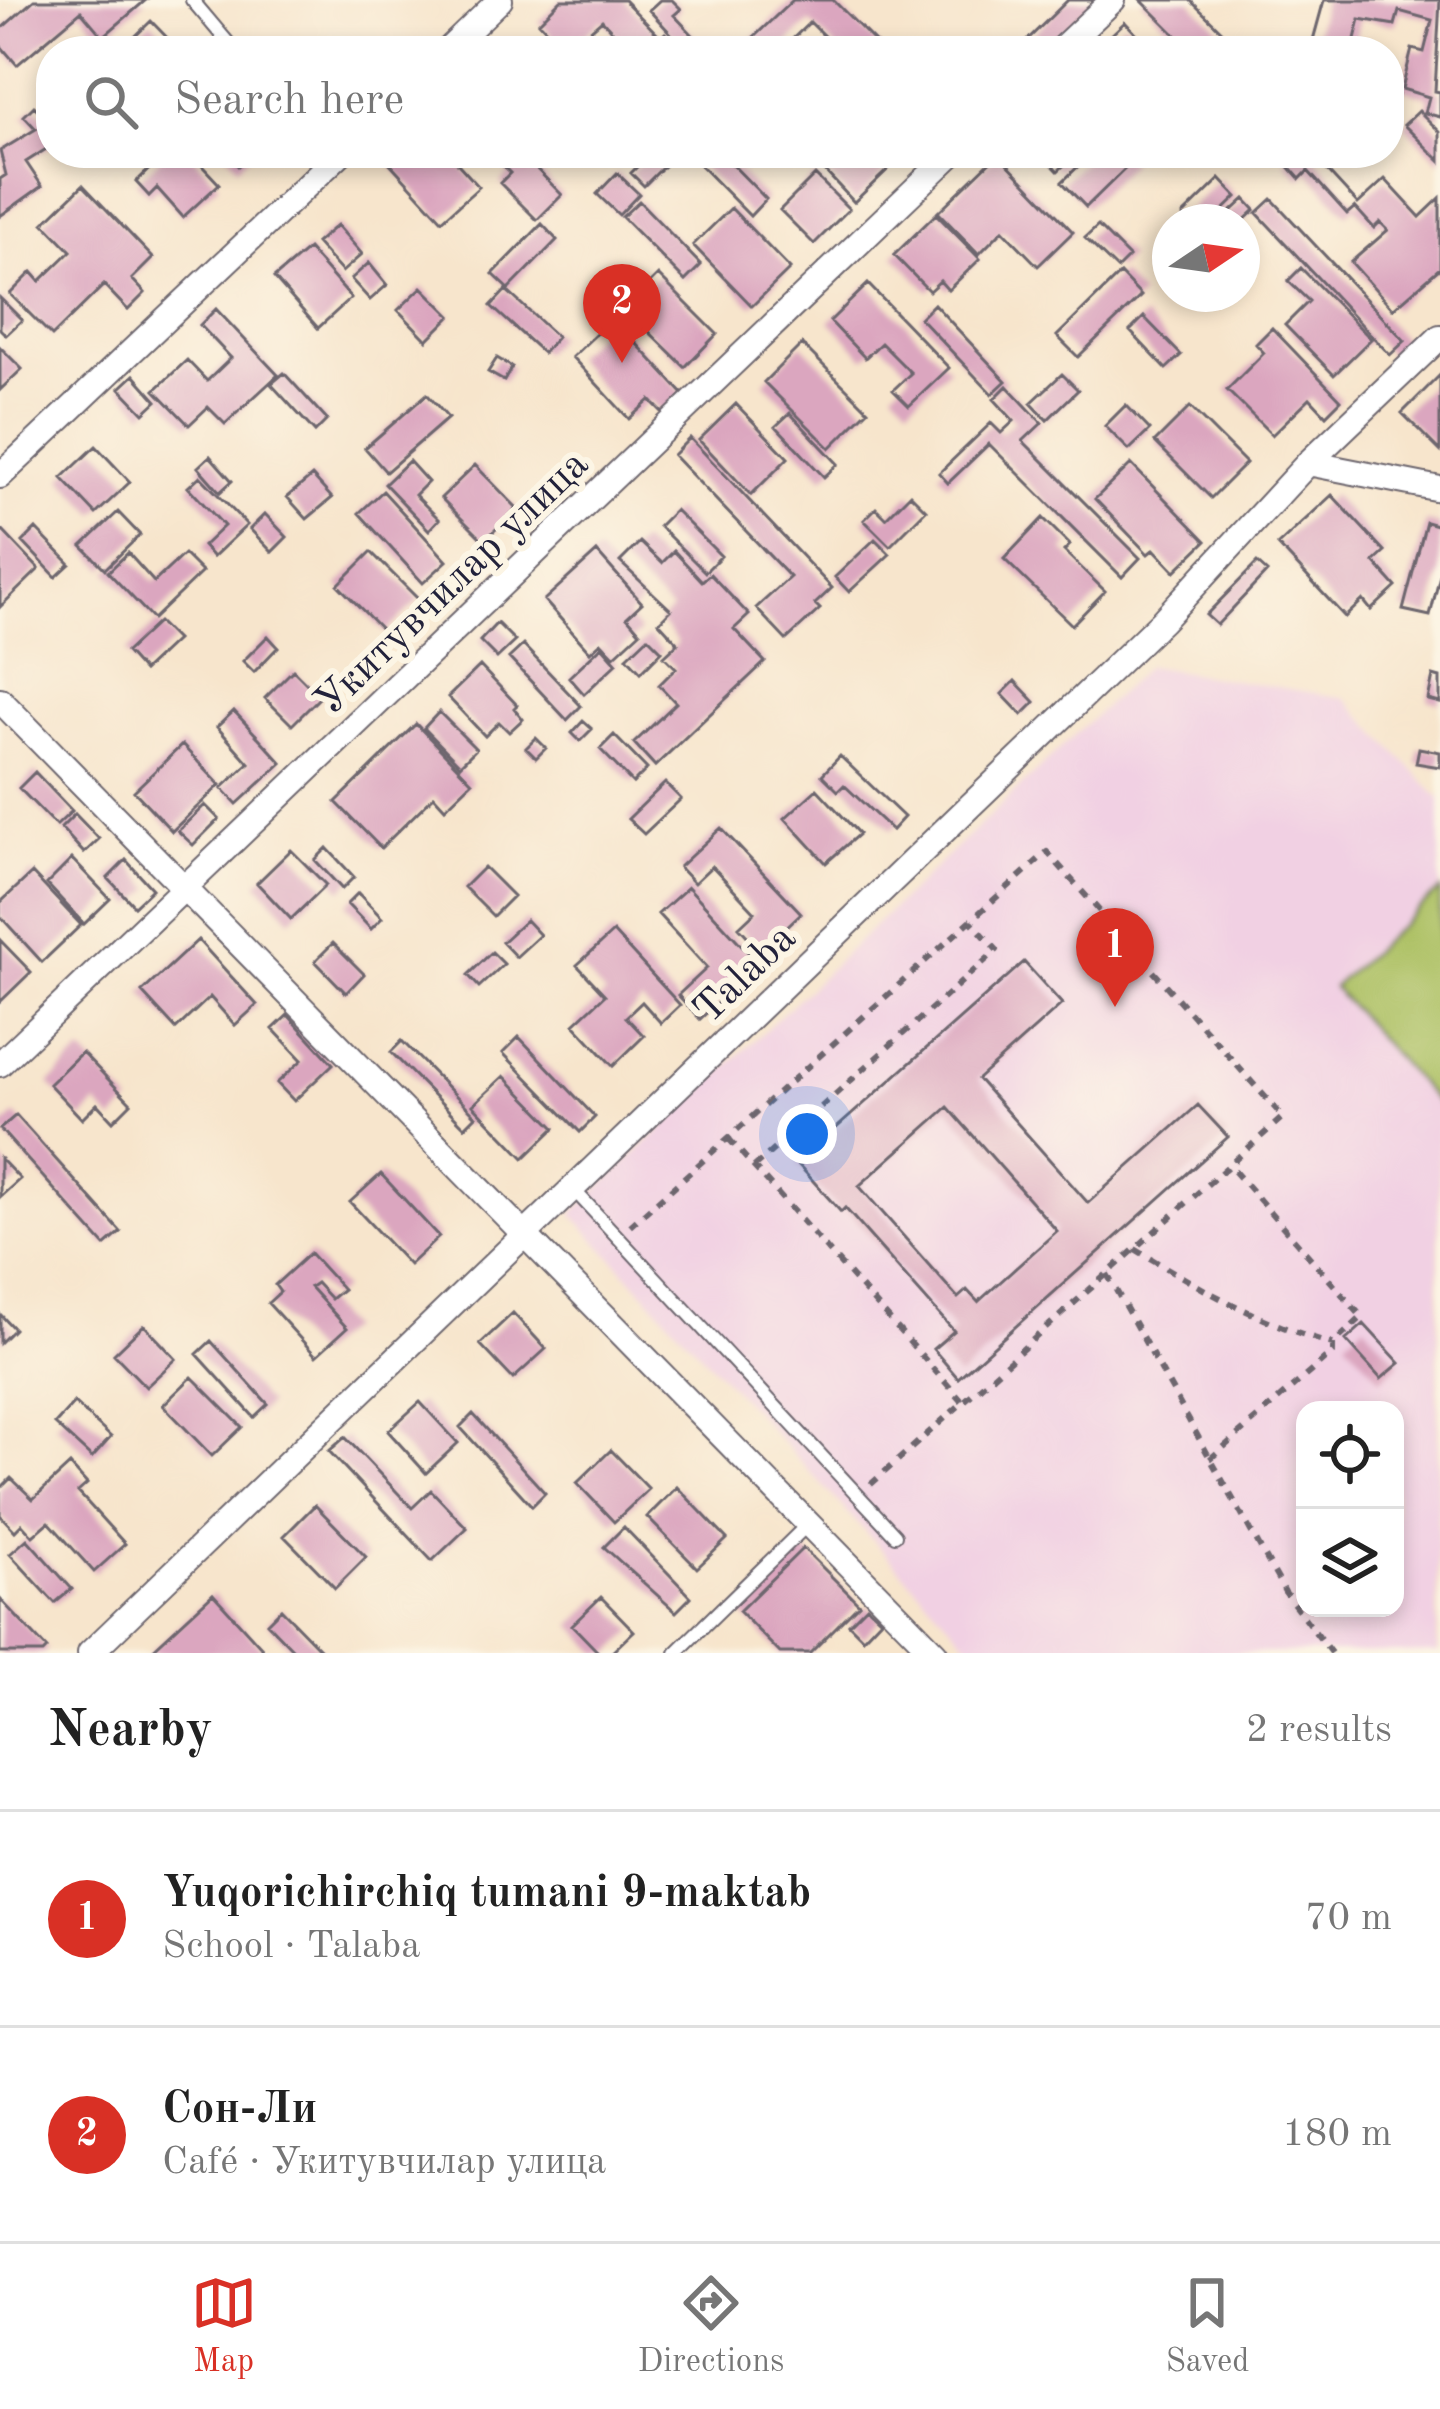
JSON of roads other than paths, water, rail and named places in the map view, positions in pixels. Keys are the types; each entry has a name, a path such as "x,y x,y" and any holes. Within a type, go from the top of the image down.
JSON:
{"street":[{"path":"463,36 500,0"},
{"path":"1075,36 1113,0"},
{"path":"0,476 318,168"},
{"name":"Укитувчилар улица","path":"0,1064 937,168"},
{"name":"Talaba","path":"90,1653 1162,621 1308,464 1440,337"},
{"path":"1308,464 1440,489"},
{"path":"0,700 935,1653"}],"lane":[{"path":"192,0 222,36"},
{"path":"574,1190 895,1535"},
{"path":"676,1653 808,1523"}],"place":[{"name":"Сон-Ли","path":"622,363"},
{"name":"Yuqorichirchiq tumani 9-maktab","path":"1115,1007"}]}
